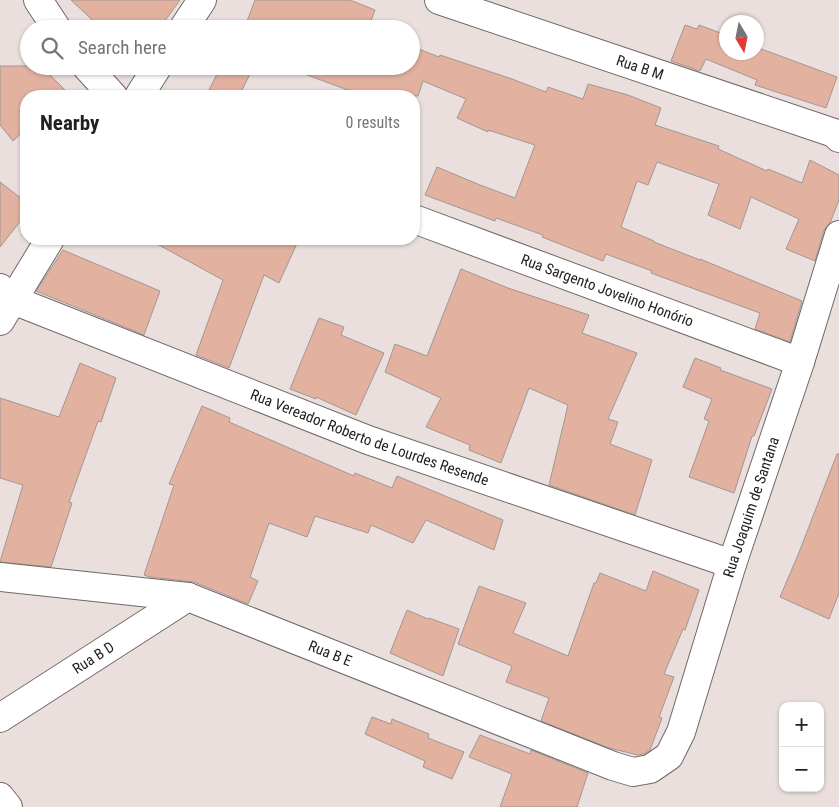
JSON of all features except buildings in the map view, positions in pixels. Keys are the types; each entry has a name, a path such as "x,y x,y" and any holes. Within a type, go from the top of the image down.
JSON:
{"street":[{"path":"38,0 51,20"},
{"path":"189,20 202,0"},
{"name":"Rua B M","path":"439,0 834,133 839,138"},
{"path":"94,75 108,90"},
{"path":"142,90 152,75"},
{"name":"Rua Sargento Jovelino Honório","path":"420,221 800,362"},
{"name":"Rua Joaquim de Santana","path":"650,769 669,756 681,732 732,564 800,362 839,235"},
{"path":"4,303 46,245"},
{"name":"Rua Vereador Roberto de Lourdes Resende","path":"4,303 368,440 732,564"},
{"name":"Rua B E","path":"0,577 188,597 612,766 633,772 650,769"},
{"name":"Rua B D","path":"0,718 188,597"},
{"path":"0,797 8,807"}]}
